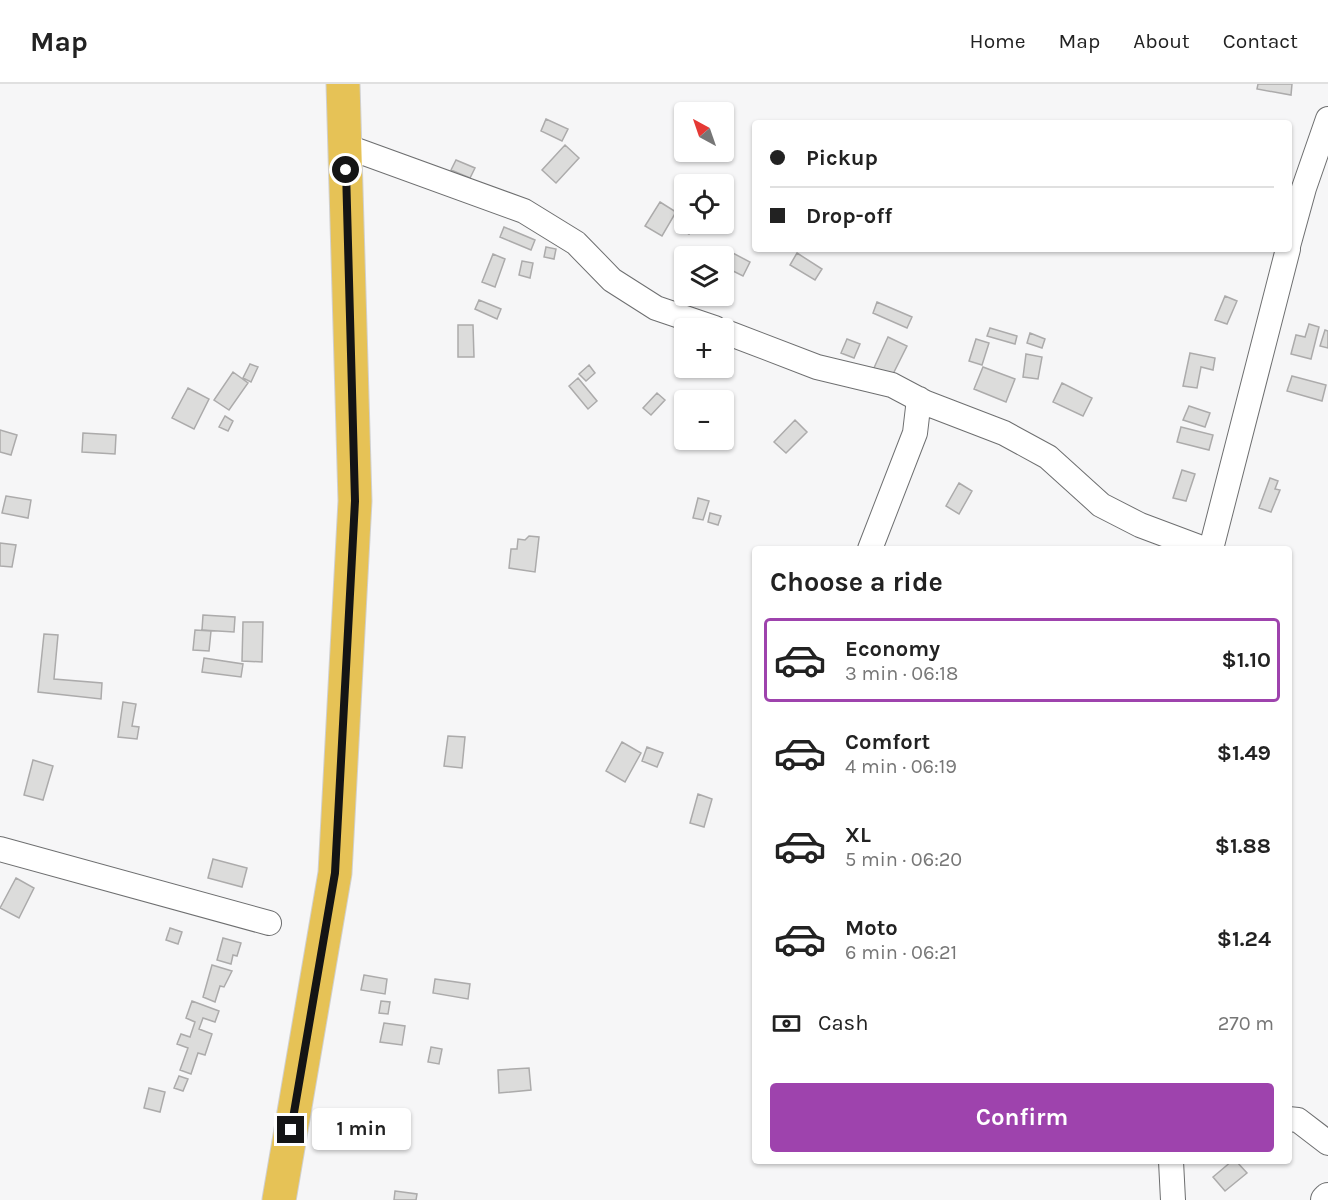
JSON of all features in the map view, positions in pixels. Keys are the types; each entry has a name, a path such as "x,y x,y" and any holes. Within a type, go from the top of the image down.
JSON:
{"highway":[{"path":"279,1200 335,873 355,501 343,84"}],"street":[{"path":"1292,235 1328,119"},
{"path":"345,146 524,211 576,243 612,280 647,302 689,318"},
{"path":"1212,546 1287,252"},
{"path":"734,336 817,367 892,385 944,410 1004,433 1048,457 1101,505 1140,525 1196,546"},
{"path":"871,546 915,433 919,399"},
{"path":"915,433 944,410"},
{"path":"0,849 269,923"},
{"path":"1292,1119 1298,1120 1328,1143"},
{"path":"1171,1164 1173,1200"}],"building":[{"path":"1258,84 1292,84 1291,95 1257,89"},
{"path":"546,119 568,129 562,141 541,131"},
{"path":"565,145 579,158 556,183 542,170"},
{"path":"456,160 475,168 470,178 451,170"},
{"path":"660,202 674,211 674,215 662,236 645,226"},
{"path":"504,227 535,240 531,250 500,237"},
{"path":"546,247 556,249 554,259 544,257"},
{"path":"797,253 822,269 815,280 790,265"},
{"path":"493,254 505,259 495,287 482,282"},
{"path":"734,254 750,262 743,276 734,272"},
{"path":"522,261 533,263 530,278 519,275"},
{"path":"1225,296 1237,301 1227,324 1215,320"},
{"path":"479,300 501,309 497,319 475,309"},
{"path":"877,302 912,317 907,328 873,313"},
{"path":"1309,324 1319,327 1311,359 1291,354 1296,335 1305,337"},
{"path":"458,325 473,325 474,357 458,357"},
{"path":"990,328 1017,336 1015,344 987,336"},
{"path":"1325,330 1328,331 1328,348 1320,346"},
{"path":"1030,333 1045,339 1042,348 1027,343"},
{"path":"888,337 907,346 891,378 873,370"},
{"path":"847,339 860,344 854,358 841,353"},
{"path":"976,339 989,343 982,365 969,361"},
{"path":"1190,353 1215,358 1213,370 1201,367 1197,388 1183,386"},
{"path":"1026,354 1042,357 1038,379 1023,377"},
{"path":"250,364 258,367 251,382 243,378"},
{"path":"589,365 595,373 586,381 579,374"},
{"path":"983,367 1015,379 1006,402 974,389"},
{"path":"233,372 248,383 229,410 214,400"},
{"path":"1292,376 1326,385 1322,401 1287,391"},
{"path":"578,378 597,401 588,409 569,386"},
{"path":"1062,383 1092,398 1083,416 1053,402"},
{"path":"188,388 209,399 194,429 172,418"},
{"path":"657,393 665,400 651,415 643,408"},
{"path":"1189,406 1210,413 1205,427 1183,420"},
{"path":"225,416 233,421 228,431 219,427"},
{"path":"795,420 807,432 786,453 774,442"},
{"path":"1181,427 1213,435 1209,450 1177,442"},
{"path":"0,430 17,435 11,455 0,452"},
{"path":"83,433 116,435 115,454 82,452"},
{"path":"1182,470 1195,474 1186,501 1173,498"},
{"path":"1270,478 1278,481 1275,489 1280,490 1271,512 1259,508"},
{"path":"959,483 972,491 959,514 946,506"},
{"path":"6,496 31,500 28,518 2,513"},
{"path":"698,498 709,501 703,520 693,518"},
{"path":"710,513 721,516 718,525 708,522"},
{"path":"529,536 539,537 535,572 509,568 511,549 517,549 518,539 525,540"},
{"path":"0,543 16,545 12,567 0,566"},
{"path":"203,615 235,617 234,632 202,630"},
{"path":"243,622 263,622 262,662 242,661"},
{"path":"195,630 211,631 209,651 193,650"},
{"path":"44,634 58,635 54,679 102,683 101,699 38,692"},
{"path":"204,658 243,664 241,677 202,672"},
{"path":"123,702 136,704 132,726 139,727 137,739 118,737"},
{"path":"448,736 465,737 462,768 444,766"},
{"path":"622,742 641,753 625,782 606,771"},
{"path":"647,747 663,753 657,767 642,761"},
{"path":"33,760 53,766 43,800 24,795"},
{"path":"698,794 712,799 704,827 690,823"},
{"path":"213,859 247,868 242,887 208,878"},
{"path":"16,878 34,888 19,918 0,908"},
{"path":"170,928 182,932 178,944 166,940"},
{"path":"223,938 241,943 237,956 233,955 231,964 217,960"},
{"path":"212,965 232,971 224,987 220,986 215,1002 203,997"},
{"path":"364,975 387,979 385,994 361,990"},
{"path":"435,979 470,984 468,999 433,993"},
{"path":"192,1001 219,1011 215,1022 203,1018 199,1029 212,1034 205,1055 198,1053 191,1074 180,1070 188,1048 177,1044 181,1034 190,1037 195,1022 186,1018"},
{"path":"381,1001 390,1002 388,1014 379,1013"},
{"path":"384,1023 405,1026 402,1045 380,1042"},
{"path":"431,1047 442,1049 439,1064 428,1062"},
{"path":"529,1068 531,1090 499,1093 498,1070"},
{"path":"179,1076 188,1079 183,1091 174,1088"},
{"path":"149,1088 165,1092 160,1112 144,1108"},
{"path":"1228,1164 1239,1164 1247,1173 1225,1191 1213,1177"},
{"path":"395,1191 417,1194 416,1200 394,1200"}],"route":[{"path":"291,1130 335,873 350,614 355,501 346,170"}]}
